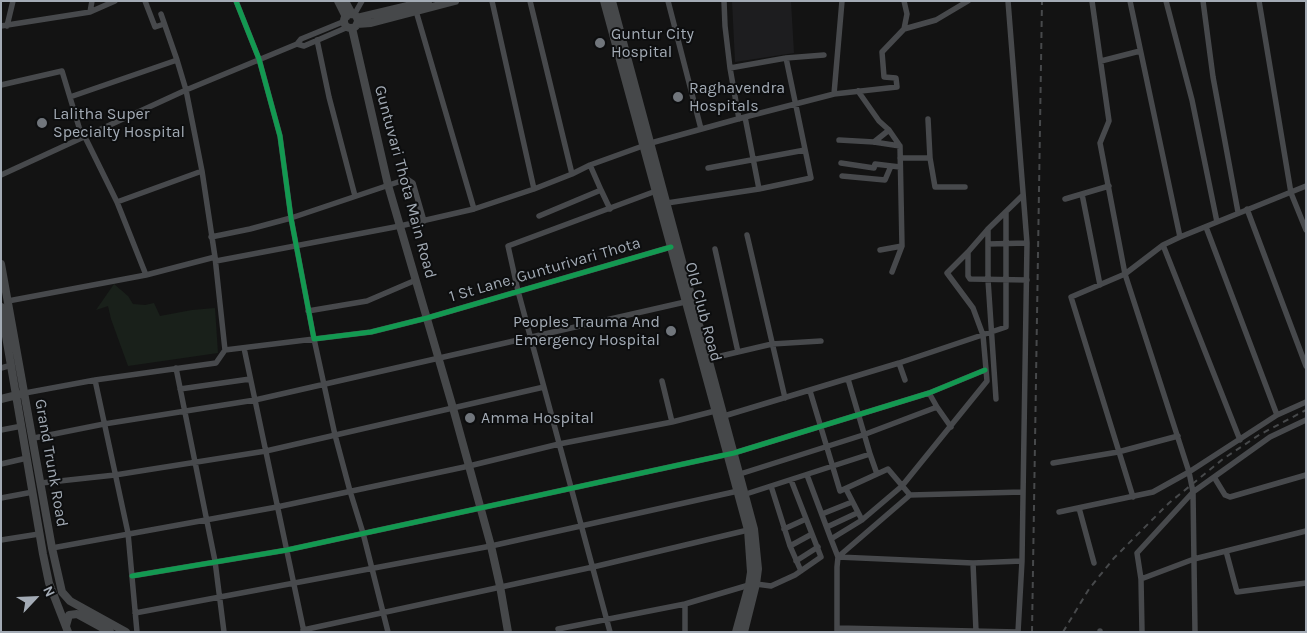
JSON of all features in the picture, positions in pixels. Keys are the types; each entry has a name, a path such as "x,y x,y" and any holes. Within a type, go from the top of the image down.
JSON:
{"street":[{"path":"13,1 4,26 90,12 115,1"},
{"path":"90,12 92,1"},
{"path":"145,1 155,27 164,24"},
{"path":"236,1 259,59 280,136 291,218 324,385 335,435 364,534 388,632"},
{"path":"338,1 351,20 370,23 455,1"},
{"path":"345,1 351,20"},
{"path":"297,44 304,46 351,20 362,1"},
{"path":"1,175 186,90 297,44 301,39 351,20 428,1"},
{"path":"492,1 534,188"},
{"path":"530,1 572,174"},
{"name":"Old Club Road","path":"604,1 647,145 667,203 724,416 731,454 756,540 758,569 736,632"},
{"name":"Old Club Road","path":"612,1 647,145 656,191 715,411 740,474 748,530 752,584 744,632"},
{"path":"668,1 701,129"},
{"path":"724,1 730,68 754,160 759,189"},
{"path":"834,94 842,1"},
{"path":"904,1 907,14 904,29"},
{"path":"8,301 146,275 215,259 400,226 474,209 647,145 701,129 834,94 897,87 896,78 884,77 882,52 904,29 936,20 968,1"},
{"path":"807,475 838,558 837,630 1018,632 1022,561 1027,243 1008,1"},
{"path":"1092,1 1110,121 1100,143 1125,274 1190,472 1195,632"},
{"path":"1130,1 1180,237"},
{"path":"1166,1 1192,100 1216,222"},
{"path":"1203,1 1213,77 1238,212"},
{"path":"1259,1 1291,193 1306,230"},
{"path":"416,11 474,209"},
{"path":"1,399 95,380 216,363 225,350 215,259 202,171 186,90 162,14"},
{"name":"Guntuvari Thota Main Road","path":"351,20 388,185 491,546 508,632"},
{"path":"317,40 328,98 355,196"},
{"path":"1101,61 1140,52"},
{"path":"730,68 786,58 824,55"},
{"path":"667,203 759,189 811,178 786,58"},
{"path":"70,97 177,60"},
{"path":"1,85 62,71 83,136 117,202 146,275"},
{"path":"858,92 878,121 889,130 900,146 902,246 892,272"},
{"path":"928,119 930,158 935,187 965,187"},
{"path":"874,142 889,130"},
{"path":"839,140 900,146"},
{"path":"708,168 805,150"},
{"path":"900,158 930,158"},
{"path":"841,163 874,168 875,164 900,167"},
{"path":"590,166 610,208"},
{"path":"842,176 885,180 891,166"},
{"path":"117,202 202,171"},
{"path":"211,237 291,218 407,179 411,180 424,221"},
{"path":"1065,199 1109,186"},
{"path":"1132,497 1071,297 1125,274 1163,245 1238,212 1306,186"},
{"path":"539,216 601,190"},
{"path":"610,632 530,337 508,246 656,191"},
{"path":"1082,194 1100,285"},
{"path":"831,539 862,520 902,486 987,381 982,335 973,308 947,273 1023,195"},
{"path":"1247,209 1306,366"},
{"path":"724,416 899,363 1006,327 1006,213"},
{"path":"1206,227 1277,415"},
{"path":"988,229 988,280 996,398"},
{"path":"747,236 785,398"},
{"path":"988,244 1027,243"},
{"path":"1163,245 1240,440"},
{"path":"880,250 902,246"},
{"name":"1 St Lane, Gunturivari Thota","path":"225,350 371,332 427,318 671,247"},
{"path":"715,249 738,352"},
{"path":"968,252 968,276 970,279 1027,280"},
{"name":"Grand Trunk Road","path":"1,264 21,394 22,426 39,534 49,583 67,629"},
{"path":"308,311 367,301 416,280"},
{"path":"34,438 104,424 255,400 686,302"},
{"name":"Grand Trunk Road","path":"2,312 4,341 34,438 52,548 60,584 66,597 126,632"},
{"path":"708,359 772,344 821,341"},
{"path":"244,348 304,631 500,586 593,567 748,530"},
{"path":"899,363 905,380"},
{"path":"1,368 12,365"},
{"path":"176,368 215,561 224,632"},
{"path":"132,576 286,550 731,454 929,393 985,370"},
{"path":"180,389 250,379"},
{"path":"848,379 858,416 878,474"},
{"path":"95,380 128,533 137,632"},
{"path":"662,382 672,422"},
{"path":"41,483 115,476 266,451 544,387"},
{"path":"810,391 840,491 888,469 910,495"},
{"path":"929,393 950,427"},
{"path":"1059,512 1153,492 1190,472 1277,415 1306,402"},
{"path":"740,474 864,435 938,407"},
{"path":"52,548 277,507 469,466 559,444 672,422 715,411"},
{"path":"1142,632 1142,579 1137,554 1192,492 1270,437 1306,420"},
{"path":"1,430 22,426"},
{"path":"1053,463 1118,452 1178,436"},
{"path":"135,613 491,546 771,486 870,454"},
{"path":"1,464 28,458"},
{"path":"1214,477 1225,494 1230,497 1306,475"},
{"path":"558,629 685,604 752,584 771,586 801,571 822,557 791,480"},
{"path":"771,486 784,529 801,571"},
{"path":"846,489 862,520"},
{"path":"1,498 33,492"},
{"path":"838,558 910,495 1023,492"},
{"path":"822,514 852,502"},
{"path":"1079,508 1094,563"},
{"path":"827,527 857,513"},
{"path":"784,529 806,519"},
{"path":"1142,579 1194,559 1306,531"},
{"path":"1,540 39,534"},
{"path":"790,546 812,534"},
{"path":"796,561 818,547"},
{"path":"1226,551 1237,592 1306,583"},
{"path":"838,558 973,563 1022,561"},
{"path":"973,563 976,631"},
{"path":"685,604 685,632"},
{"path":"67,629 69,615 77,614 110,632"}],"shaded area":[{"path":"732,1 791,1 794,53 735,62"},
{"path":"114,284 128,296 133,304 145,305 154,303 160,316 215,308 218,353 128,366 108,306 96,310"}],"railway":[{"path":"1032,632 1042,1"},
{"path":"1063,632 1089,589 1114,558 1169,503 1223,459 1259,435 1306,410"}],"cycle path":[{"path":"236,1 259,59 280,136 291,218 314,339 371,332 427,318 671,247"},
{"path":"132,576 287,550 734,453 929,393 985,370"}],"place":[{"name":"Guntur City Hospital","path":"600,43"},
{"name":"Raghavendra Hospitals","path":"678,97"},
{"name":"Lalitha Super Specialty Hospital","path":"42,123"},
{"name":"Peoples Trauma And Emergency Hospital","path":"671,331"},
{"name":"Amma Hospital","path":"470,418"}]}
